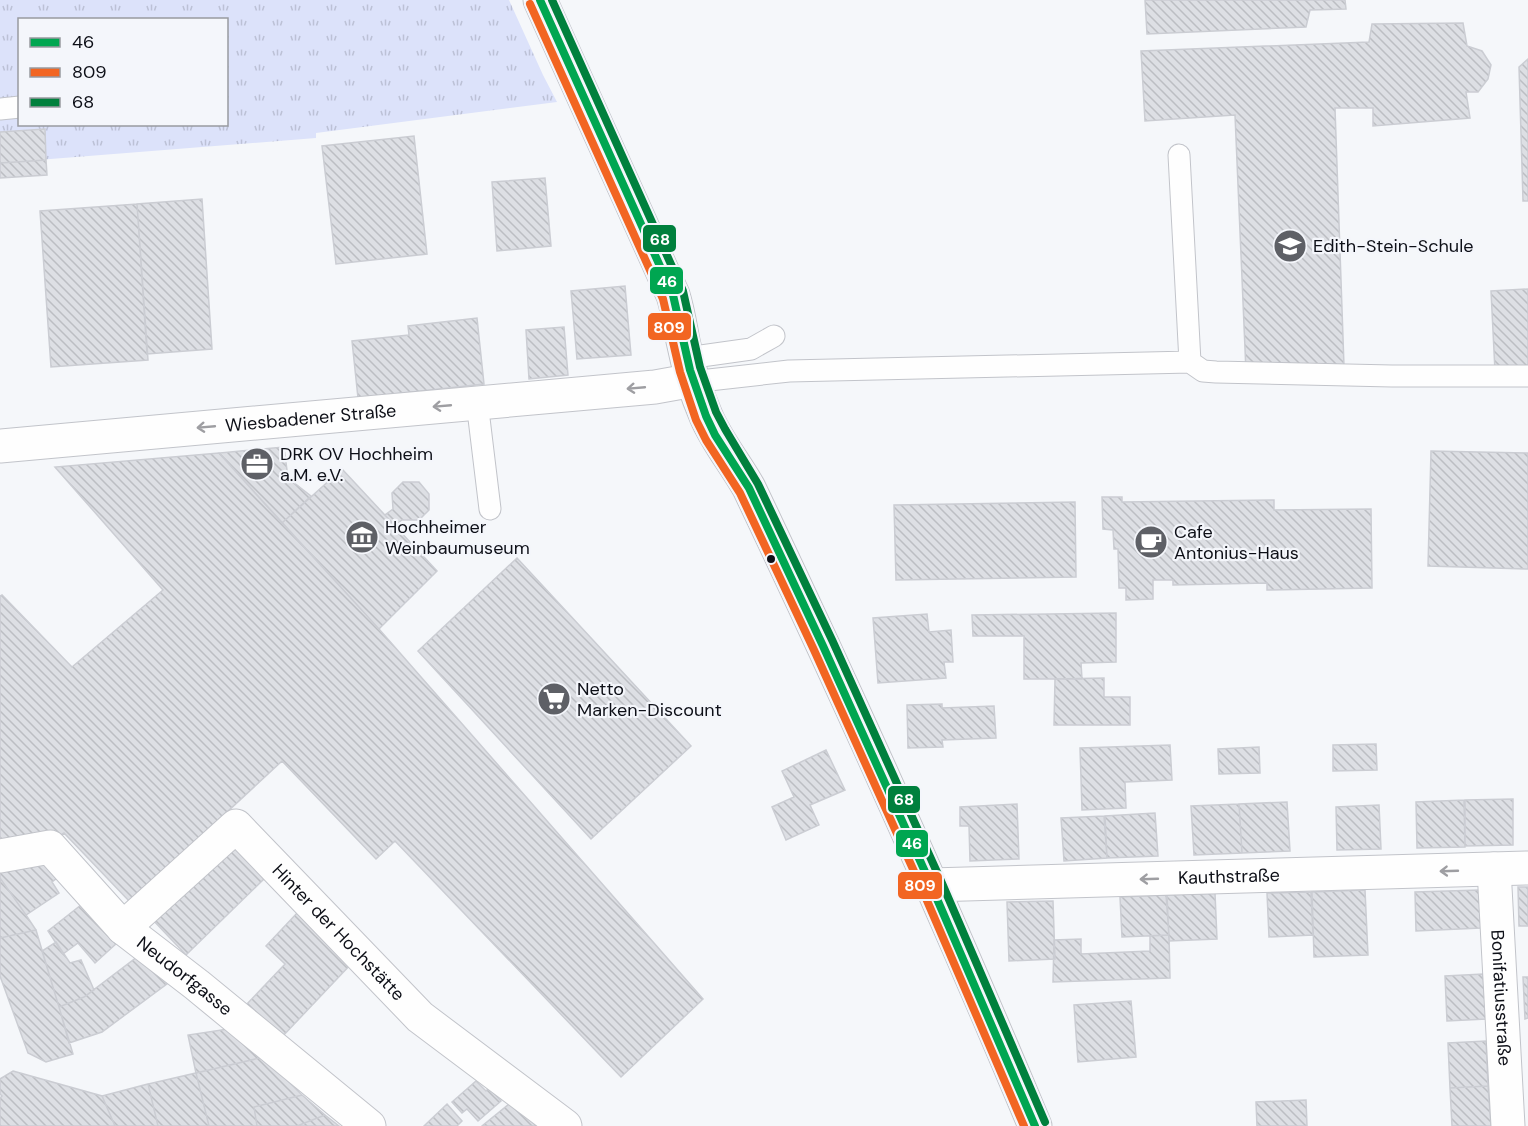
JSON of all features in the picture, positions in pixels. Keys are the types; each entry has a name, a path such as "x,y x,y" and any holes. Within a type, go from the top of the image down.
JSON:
{"street":[{"path":"540,0 673,296 705,415 724,451 740,471 749,488 833,667 931,885 1035,1126"},
{"name":"Wiesbadener Straße","path":"0,446 655,387 691,369"},
{"name":"Hinter der Hochstätte","path":"123,928 236,826 420,1017 565,1126"},
{"name":"Neudorfgasse","path":"0,856 50,847 123,928 369,1126"},
{"name":"Kauthstraße","path":"931,885 1528,868"},
{"name":"Bonifatiusstraße","path":"1494,869 1508,1126"}],"lane":[{"path":"0,109 18,107"},
{"path":"1179,154 1190,362"},
{"path":"691,369 751,349 774,336"},
{"path":"691,369 710,380 789,371 1190,362 1203,371 1216,372 1528,376"},
{"path":"477,402 490,508"}],"green space":[{"path":"0,0 509,0 557,102 316,133 316,138 0,163"}],"building":[{"path":"1145,0 1345,0 1346,9 1310,10 1306,27 1147,34"},
{"name":"Edith-Stein-Schule","path":"1463,23 1467,46 1482,51 1491,65 1488,79 1478,92 1466,92 1470,118 1373,126 1373,108 1335,108 1344,366 1246,372 1235,115 1145,121 1141,51 1369,42 1372,24"},
{"path":"1528,59 1528,201 1523,201 1519,67"},
{"path":"45,129 46,160 0,163 0,132"},
{"path":"414,136 427,254 336,264 322,146"},
{"path":"46,160 47,175 0,178 0,163"},
{"path":"545,178 551,246 497,251 492,182"},
{"path":"202,199 212,349 147,354 137,204"},
{"path":"137,204 148,360 51,367 40,211"},
{"path":"625,286 631,355 577,359 571,291"},
{"path":"1528,289 1528,369 1495,371 1491,291"},
{"path":"477,318 484,384 358,398 352,341 409,335 408,326"},
{"path":"564,327 568,375 529,379 526,330"},
{"path":"284,447 288,478 311,496 282,523 219,453"},
{"path":"1431,451 1528,453 1528,569 1428,566"},
{"path":"219,453 379,629 703,999 621,1077 395,841 376,859 282,761 130,902 64,833 54,839 0,847 0,596 2,595 72,667 163,590 55,467"},
{"path":"342,469 437,571 379,629 282,523"},
{"path":"403,482 419,482 429,494 429,510 419,520 402,520 394,526 385,515 393,509 392,493"},
{"path":"1102,497 1122,497 1122,502 1274,500 1274,510 1371,509 1372,588 1267,590 1267,583 1173,585 1173,580 1153,580 1153,599 1126,600 1126,588 1119,588 1118,549 1114,549 1113,530 1103,529"},
{"path":"1075,502 1076,577 896,580 894,505"},
{"name":"Netto Marken-Discount","path":"517,558 691,746 591,839 418,651"},
{"path":"1116,613 1116,662 1081,663 1082,679 1024,679 1024,636 973,636 972,615"},
{"path":"927,614 929,632 951,630 953,662 944,662 946,678 878,683 873,618"},
{"path":"1104,678 1104,697 1130,697 1130,725 1054,725 1055,679"},
{"path":"942,704 942,708 994,706 996,738 942,740 943,747 908,748 907,705"},
{"path":"1376,744 1377,770 1333,771 1333,745"},
{"path":"1170,745 1172,780 1125,782 1126,808 1082,810 1080,748"},
{"path":"1259,747 1260,773 1219,774 1218,749"},
{"path":"826,750 845,790 810,805 819,825 786,840 772,807 794,797 782,771"},
{"path":"1513,799 1513,845 1465,846 1465,800"},
{"path":"1464,800 1465,847 1417,848 1416,802"},
{"path":"1287,802 1290,851 1242,853 1239,804"},
{"path":"1017,804 1019,859 970,861 969,826 960,826 960,807"},
{"path":"1239,804 1242,853 1194,855 1191,806"},
{"path":"1379,805 1381,849 1337,850 1336,807"},
{"path":"1155,813 1158,856 1107,858 1105,816"},
{"path":"1104,816 1107,858 1064,861 1061,818"},
{"path":"231,843 265,878 186,955 152,919"},
{"path":"41,860 65,872 52,882 59,893 26,915 0,878 0,868"},
{"path":"0,878 26,915 36,930 0,938"},
{"path":"1518,887 1528,887 1528,926 1519,926"},
{"path":"1365,890 1368,955 1314,957 1312,892"},
{"path":"1479,890 1481,928 1416,931 1415,892"},
{"path":"1311,892 1313,935 1269,937 1267,893"},
{"path":"1215,893 1217,939 1169,941 1167,895"},
{"path":"1166,895 1169,935 1122,937 1120,897"},
{"path":"86,901 117,943 95,963 78,943 63,954 48,931"},
{"path":"1053,901 1055,959 1009,961 1007,902"},
{"path":"298,912 352,963 281,1038 246,1005 285,964 266,946"},
{"path":"36,930 73,1054 46,1062 28,1053 0,976 0,938"},
{"path":"1169,935 1170,978 1053,982 1054,940 1081,939 1081,954 1150,951 1150,936"},
{"path":"56,942 70,963 81,960 94,990 84,997 59,1007 42,951"},
{"path":"141,954 171,981 102,1032 69,1043 59,1007 84,997"},
{"path":"1483,974 1486,1019 1447,1021 1445,976"},
{"path":"1523,977 1528,977 1528,1018 1525,1019"},
{"path":"1131,1001 1136,1057 1078,1062 1074,1005"},
{"path":"228,1029 264,1057 196,1073 188,1035"},
{"path":"1486,1041 1488,1086 1450,1088 1448,1043"},
{"path":"264,1057 302,1095 254,1107 257,1126 209,1126 196,1073"},
{"path":"13,1071 102,1096 115,1126 0,1126 0,1098 2,1096 0,1079"},
{"path":"196,1073 209,1126 158,1126 148,1084"},
{"path":"476,1081 486,1091 489,1088 501,1101 478,1121 467,1109 462,1113 452,1102"},
{"path":"148,1084 158,1126 115,1126 102,1096"},
{"path":"1488,1086 1491,1126 1452,1126 1450,1088"},
{"path":"302,1095 325,1115 297,1126 257,1126 254,1107"},
{"path":"514,1100 536,1126 482,1126"},
{"path":"1306,1100 1307,1126 1257,1126 1256,1102"},
{"path":"447,1104 462,1121 457,1126 424,1126"},
{"path":"325,1115 339,1126 297,1126"}],"transit line":[{"name":"46","path":"540,0 673,295 690,370 706,416 715,435 749,488 823,646 931,885 1035,1126"},
{"name":"68","path":"552,0 683,291 700,367 716,412 758,484 833,642 941,881 1045,1122"},
{"name":"809","path":"530,4 663,299 680,372 696,420 740,493 814,650 922,889 1024,1126"}],"place":[{"name":"Edith-Stein-Schule","path":"1290,246"},
{"name":"DRK OV Hochheim a.M. e.V.","path":"257,464"},
{"name":"Hochheimer Weinbaumuseum","path":"362,537"},
{"name":"Cafe Antonius-Haus","path":"1151,542"},
{"name":"Netto Marken-Discount","path":"554,699"}]}
